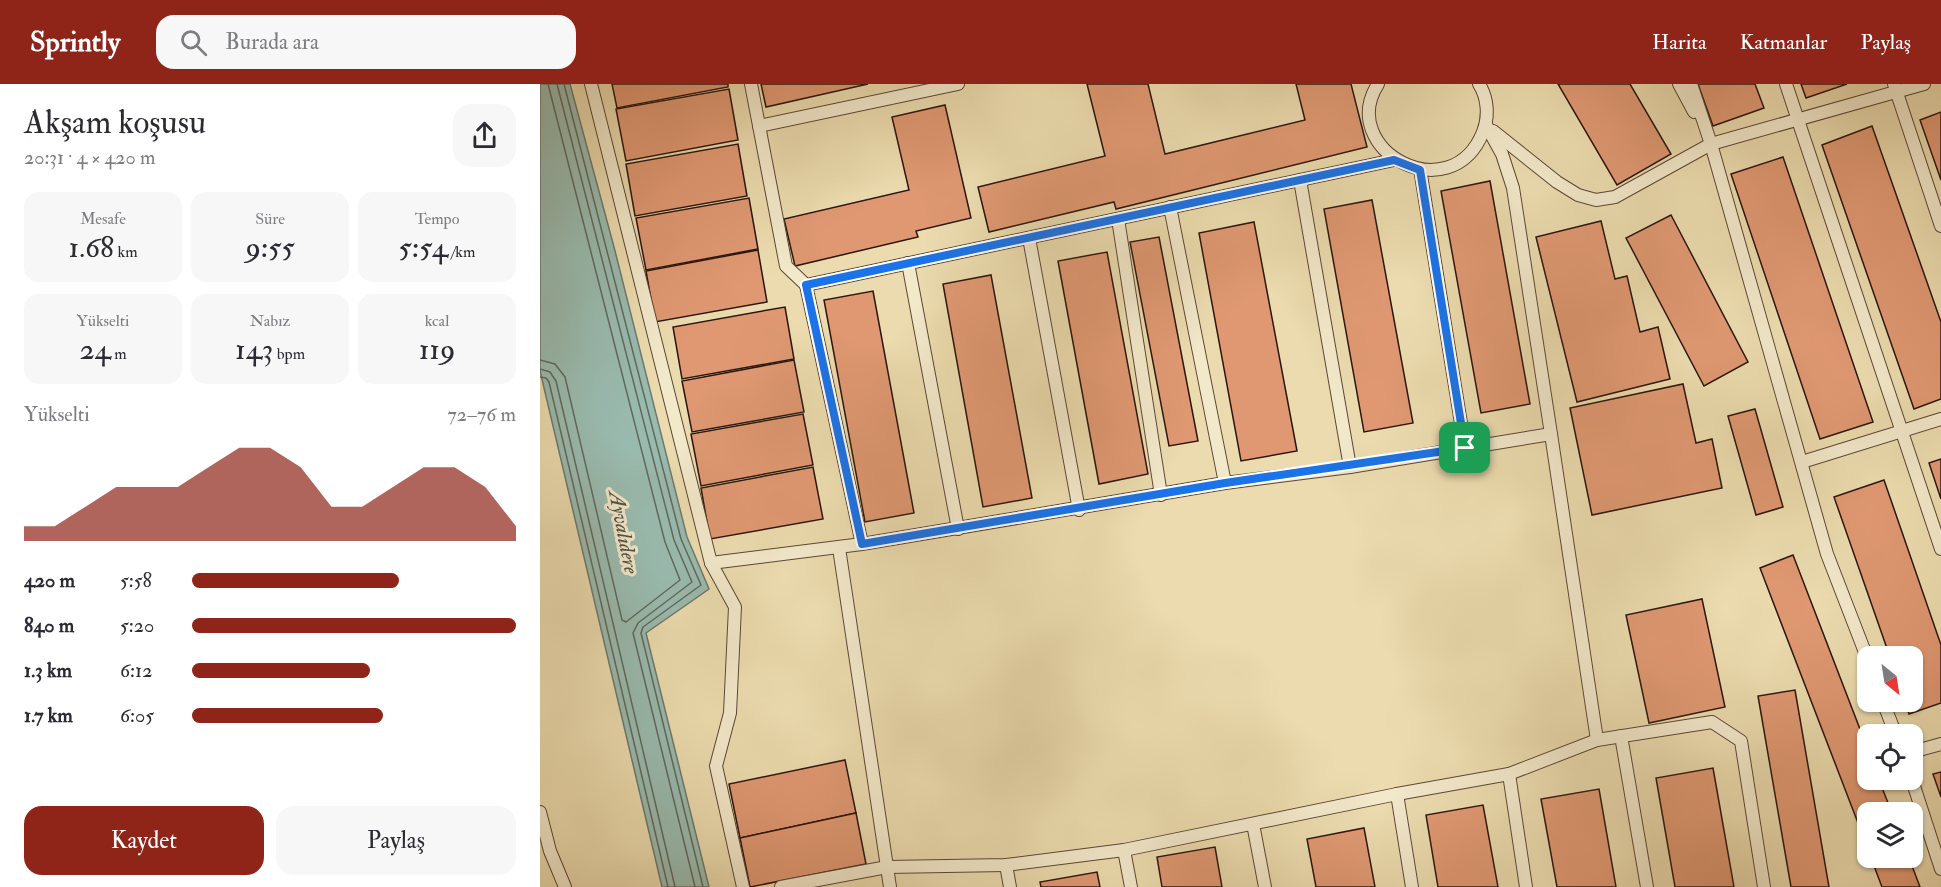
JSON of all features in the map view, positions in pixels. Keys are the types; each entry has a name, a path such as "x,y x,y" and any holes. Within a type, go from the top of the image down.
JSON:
{"lane":[{"path":"591,84 711,563 735,607 730,713 716,766 743,887"},
{"path":"751,84 786,266 806,285 862,544"},
{"path":"759,126 958,84"},
{"path":"1378,84 1370,108 1372,128 1380,146 1394,160 1420,170 1431,171 1451,167 1467,157 1479,143 1486,126 1487,107 1479,84"},
{"path":"1679,84 1711,144"},
{"path":"1691,84 1711,144 1827,554 1863,646"},
{"path":"1786,84 1941,549"},
{"path":"1486,126 1557,182 1578,195 1596,200 1615,197 1711,144 1895,88 1924,84"},
{"path":"1895,88 1941,226"},
{"path":"1486,126 1502,154 1513,188 1597,740"},
{"path":"806,285 1394,160"},
{"path":"1420,170 1465,448"},
{"path":"1300,180 1350,466"},
{"path":"1170,207 1225,483"},
{"path":"1118,219 1161,495"},
{"path":"1029,238 1079,510"},
{"path":"908,263 958,529"},
{"path":"1802,462 1941,419"},
{"path":"711,563 839,548 1079,510 1225,483 1551,434"},
{"path":"839,548 890,887"},
{"path":"781,887 887,867 1006,865 1124,850 1397,794 1509,774 1597,740 1712,722 1741,741 1764,887"},
{"path":"1621,736 1647,887"},
{"path":"1923,749 1941,744"},
{"path":"1509,774 1526,887"},
{"path":"1915,790 1941,869"},
{"path":"1397,794 1412,887"},
{"path":"540,812 550,851 565,887"},
{"path":"1253,824 1265,887"},
{"path":"1124,850 1131,887"},
{"path":"1006,865 1010,887"}],"water":[{"name":"Ayvalıdere","path":"540,84 570,84 614,247 687,537 709,589 646,633 709,887 662,887 540,371"}],"building":[{"path":"612,84 728,84 728,87 617,108"},
{"path":"761,84 868,84 766,107"},
{"path":"1087,84 1148,84 1165,154 1305,120 1296,84 1351,84 1367,147 1116,209 1114,202 989,232 978,187 1105,156"},
{"path":"1558,84 1630,84 1671,154 1617,185"},
{"path":"1698,84 1755,84 1764,108 1713,126"},
{"path":"1801,84 1847,84 1806,98"},
{"path":"729,89 738,140 626,161 616,109"},
{"path":"945,105 971,218 916,231 918,237 795,266 784,219 909,190 892,117"},
{"path":"1941,112 1941,180 1920,120"},
{"path":"1872,126 1941,322 1941,399 1914,409 1822,145"},
{"path":"738,144 747,196 635,216 626,164"},
{"path":"1783,157 1873,422 1820,439 1731,174"},
{"path":"1490,181 1530,404 1481,413 1441,191"},
{"path":"749,198 758,249 646,270 636,218"},
{"path":"1372,200 1413,423 1364,432 1324,209"},
{"path":"1671,215 1748,362 1704,386 1626,238"},
{"path":"1601,221 1615,279 1627,276 1640,332 1658,327 1670,379 1577,402 1536,237"},
{"path":"1254,222 1297,451 1241,461 1199,233"},
{"path":"1159,237 1198,441 1169,446 1130,242"},
{"path":"758,250 767,302 655,322 646,271"},
{"path":"1107,252 1148,474 1099,484 1058,261"},
{"path":"991,275 1032,498 983,507 943,284"},
{"path":"873,291 914,513 865,522 824,300"},
{"path":"785,307 794,359 682,379 673,327"},
{"path":"794,360 804,412 692,432 682,381"},
{"path":"1683,384 1696,443 1712,439 1722,488 1592,515 1570,408"},
{"path":"1755,409 1783,507 1756,515 1728,416"},
{"path":"803,414 813,465 701,486 691,434"},
{"path":"1941,459 1941,499 1929,463"},
{"path":"813,467 823,519 710,539 701,488"},
{"path":"1884,480 1941,645 1941,703 1923,709 1923,646 1886,646 1834,497"},
{"path":"1793,555 1858,724 1857,790 1883,790 1888,802 1857,802 1857,820 1760,568"},
{"path":"1702,599 1725,707 1649,723 1626,615"},
{"path":"1795,690 1829,887 1791,887 1758,696"},
{"path":"845,760 856,813 740,838 729,784"},
{"path":"1713,768 1734,887 1675,887 1656,778"},
{"path":"1941,772 1941,797 1933,774"},
{"path":"1599,789 1616,887 1557,887 1541,799"},
{"path":"1483,805 1498,887 1438,887 1426,815"},
{"path":"856,813 866,864 750,887 740,838"},
{"path":"1364,828 1375,887 1316,887 1307,839"},
{"path":"1215,847 1222,887 1162,887 1157,857"},
{"path":"1875,868 1913,868 1920,887 1882,887"},
{"path":"1097,872 1100,887 1041,887 1040,882"}],"route":[{"path":"1394,160 1420,170 1465,448 1225,483 1079,510 862,544 806,285 1394,160"}]}
